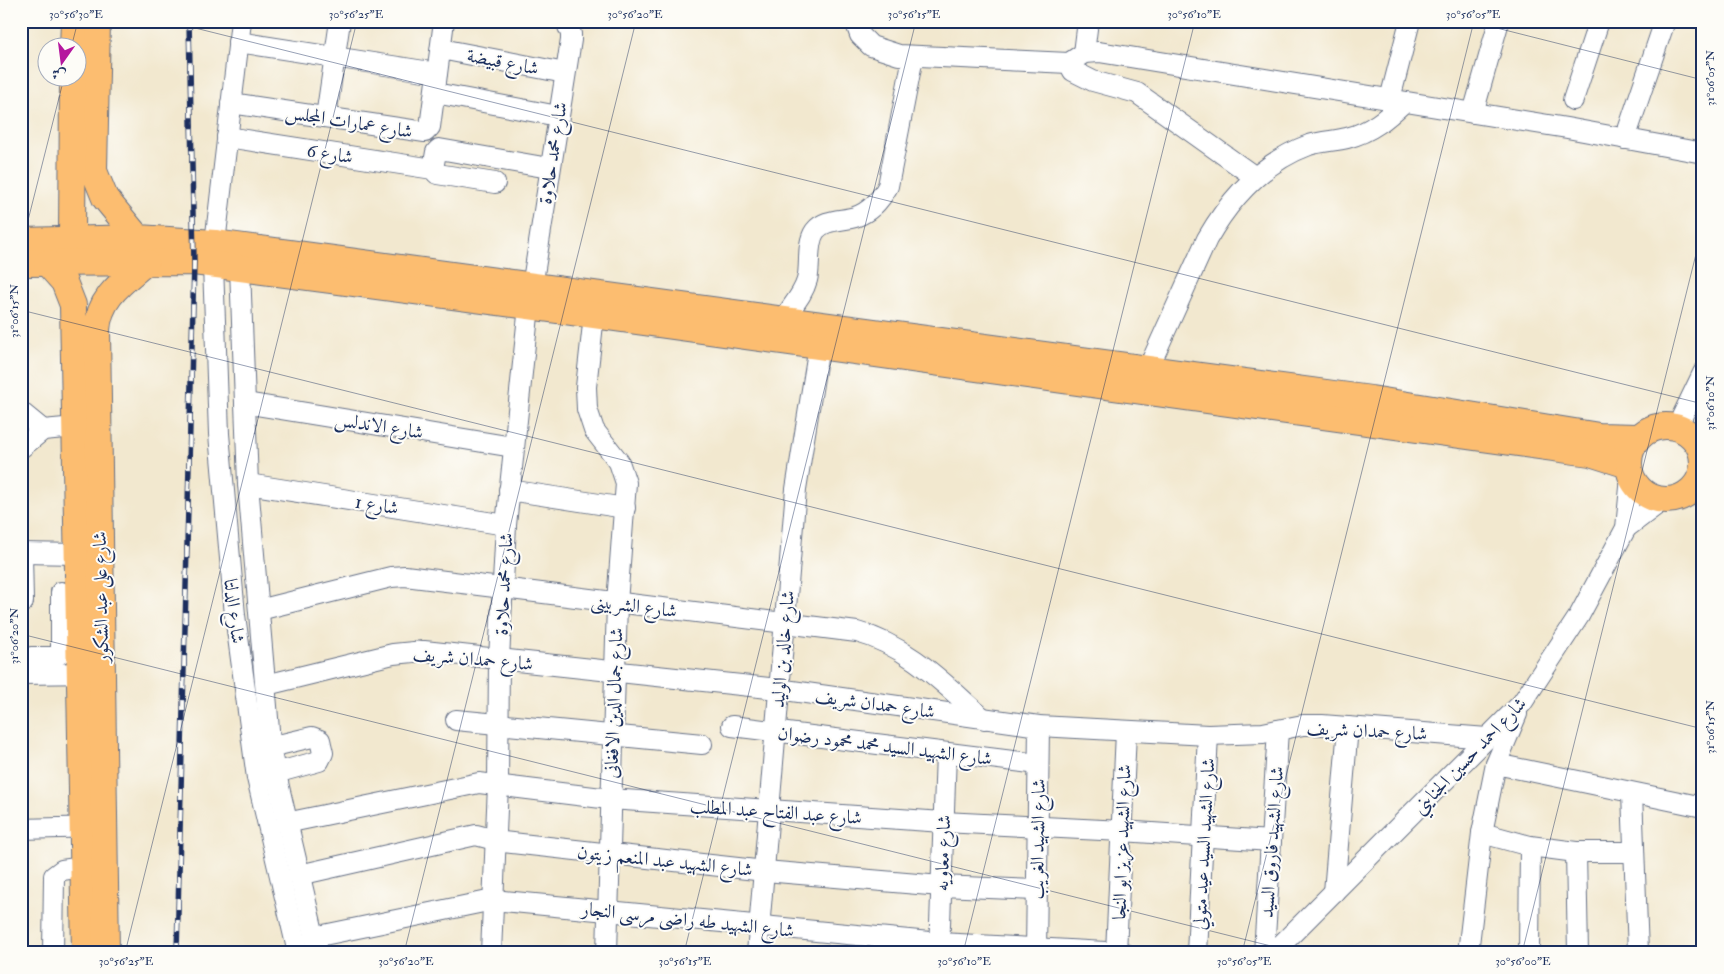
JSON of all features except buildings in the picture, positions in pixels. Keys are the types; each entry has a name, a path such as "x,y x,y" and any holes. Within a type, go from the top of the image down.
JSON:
{"main road":[{"path":"74,21 74,38"},
{"path":"97,21 94,171 105,198 138,238"},
{"path":"72,239 73,88"},
{"path":"72,183 78,211 94,213 100,209 105,198"},
{"path":"21,241 138,238 214,254 753,327 819,346 1590,453 1630,471"},
{"path":"21,264 146,262 214,254 240,268 531,296 594,315 753,327 783,320 1371,399 1600,436 1638,437"},
{"name":"شارع على عبد الشكور","path":"106,953 93,827 90,673 97,330 103,304 114,289 146,262"},
{"name":"شارع على عبد الشكور","path":"47,263 64,282 73,306 79,554 90,673"},
{"path":"73,306 90,299 103,304"},
{"path":"1660,426 1677,428 1692,437 1701,452 1702,467 1699,486 1678,498 1663,500 1647,495 1635,484 1630,471 1630,450 1638,437 1660,426"},
{"name":"شارع على عبد الشكور","path":"85,953 83,867 93,827"}],"street":[{"name":"شارع الدلتا","path":"241,21 214,254 216,367 227,547 247,701 265,752"},
{"path":"326,117 340,21"},
{"path":"444,21 435,93 558,116"},
{"name":"شارع محمد حلاوة","path":"491,953 498,785 499,659 506,525 513,447 531,296 549,168 571,34 566,21"},
{"path":"855,21 860,34 871,46 912,61 1077,58 1099,52 1625,138 1703,153"},
{"path":"1088,21 1073,71 1093,81 1137,93 1255,177"},
{"path":"1148,369 1212,230 1237,196 1255,177 1283,157 1310,145 1368,131 1380,124 1397,100 1410,21"},
{"path":"1473,113 1499,21"},
{"path":"1573,100 1600,21"},
{"path":"1625,138 1665,21"},
{"path":"238,42 437,73"},
{"name":"شارع قبيضة","path":"441,49 565,72"},
{"path":"783,320 802,293 807,280 811,241 815,232 823,225 856,217 866,212 875,204 888,186 912,61"},
{"name":"شارع عمارات المجلس","path":"231,103 425,132 430,127 435,93"},
{"name":"شارع 6","path":"227,136 433,169"},
{"path":"495,183 437,174 433,169 436,152 438,149 549,168"},
{"name":"شارع الدلتا","path":"240,268 248,484 267,691 266,776 298,953"},
{"name":"شارع جمال الدين الافغانى","path":"594,315 586,387 587,409 600,440 622,469 626,483 614,671 607,953"},
{"name":"شارع خالد بن الوليد","path":"757,953 796,489 819,346"},
{"path":"216,367 243,365"},
{"path":"1677,428 1703,373"},
{"name":"شارع الاندلس","path":"245,404 513,447"},
{"path":"21,412 43,430"},
{"path":"21,448 43,430 76,427"},
{"name":"شارع احمد حسين الجنايني","path":"1626,528 1630,471"},
{"name":"شارع 1","path":"248,484 506,525"},
{"path":"509,490 625,508"},
{"name":"شارع احمد حسين الجنايني","path":"1273,953 1522,703 1578,616 1626,528 1663,500"},
{"path":"23,602 22,553 79,554"},
{"name":"شارع الشربينى","path":"259,610 398,576 857,632 887,642 914,658 984,719"},
{"path":"38,665 58,656 62,650 61,592"},
{"name":"شارع حمدان شريف","path":"247,701 267,691 409,652 439,652 778,689 1039,726 1208,735 1278,730 1303,725 1487,738"},
{"path":"38,665 90,673"},
{"path":"1468,953 1482,834 1496,764 1522,703"},
{"path":"456,720 702,744"},
{"name":"شارع الشهيد السيد محمد محمود رضوان","path":"732,726 1038,764"},
{"name":"شارع الشهيد الغريب","path":"1036,950 1039,726"},
{"path":"1334,892 1348,727"},
{"name":"شارع الشهيد فاروق السيد","path":"1264,953 1278,730"},
{"name":"شارع الشهيد عزيز ابو النجا","path":"1116,952 1126,732"},
{"name":"شارع الشهيد السيد عيد متولي","path":"1197,953 1208,735"},
{"path":"265,752 312,737 320,740 323,751 319,761 266,776"},
{"name":"شارع معاويه","path":"940,948 946,753"},
{"path":"1496,764 1703,807"},
{"name":"شارع الدلتا","path":"266,776 286,822 316,945"},
{"name":"شارع عبد الفتاح عبد المطلب","path":"286,822 469,784 498,785 610,799 943,822 1271,841"},
{"path":"1632,793 1638,953"},
{"path":"21,829 93,827"},
{"path":"1482,834 1530,846 1576,852 1634,852"},
{"name":"شارع الشهيد عبد المنعم زيتون","path":"299,875 476,835 495,840 765,871 941,886 1036,890"},
{"path":"1529,953 1530,846"},
{"path":"1576,852 1578,953"},
{"path":"53,953 54,876 62,870 83,867"},
{"name":"شارع الشهيد طه راضى مرسى النجار","path":"316,945 493,900 760,927 940,948 1124,953"}],"railway":[{"path":"177,953 194,262 189,21"}]}
